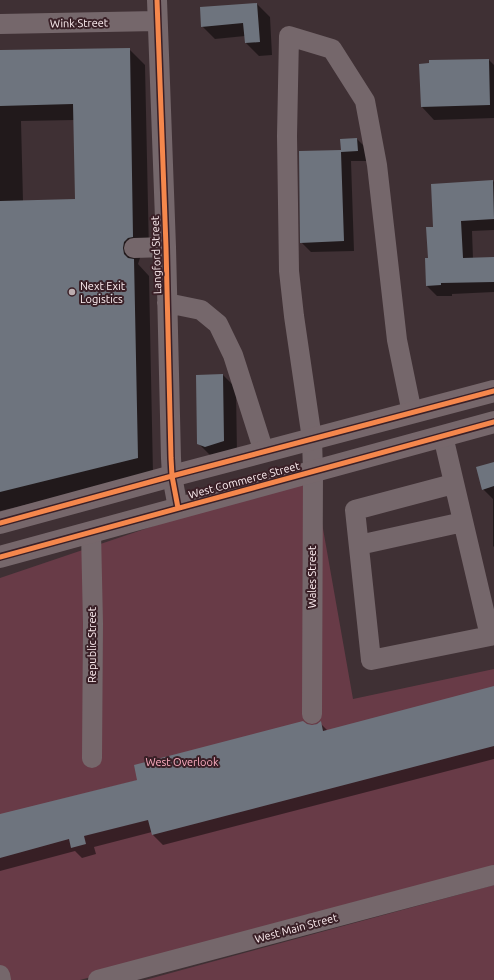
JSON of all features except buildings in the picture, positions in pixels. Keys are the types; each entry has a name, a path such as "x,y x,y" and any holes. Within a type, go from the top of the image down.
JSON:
{"main road":[{"name":"West Commerce Street","path":"0,523 494,391"},
{"name":"West Commerce Street","path":"0,557 494,422"}],"street":[{"name":"Langford Street","path":"157,0 166,247 172,476 178,508"},
{"name":"Wink Street","path":"0,24 157,21"},
{"name":"Wales Street","path":"312,714 312,439 289,271 289,36 332,49 365,101 377,165 397,340 412,413"},
{"path":"134,248 166,247"},
{"path":"167,303 201,310 218,324 233,355 264,452"},
{"path":"443,436 490,636 371,660 355,510 454,484"},
{"path":"359,545 463,522"},
{"name":"Republic Street","path":"91,532 93,624 92,758"},
{"name":"West Main Street","path":"98,980 494,875"},
{"path":"0,975 1,980"}],"green space":[{"name":"West Overlook","path":"313,472 353,699 494,669 494,869 80,980 0,980 0,578"},
{"path":"494,885 494,980 145,980"}],"cycle path":[{"path":"157,0 166,247 171,458 172,476 178,508"},
{"path":"0,523 494,391"},
{"path":"0,557 494,422"}],"place":[{"name":"Next Exit Logistics","path":"72,292"}]}
